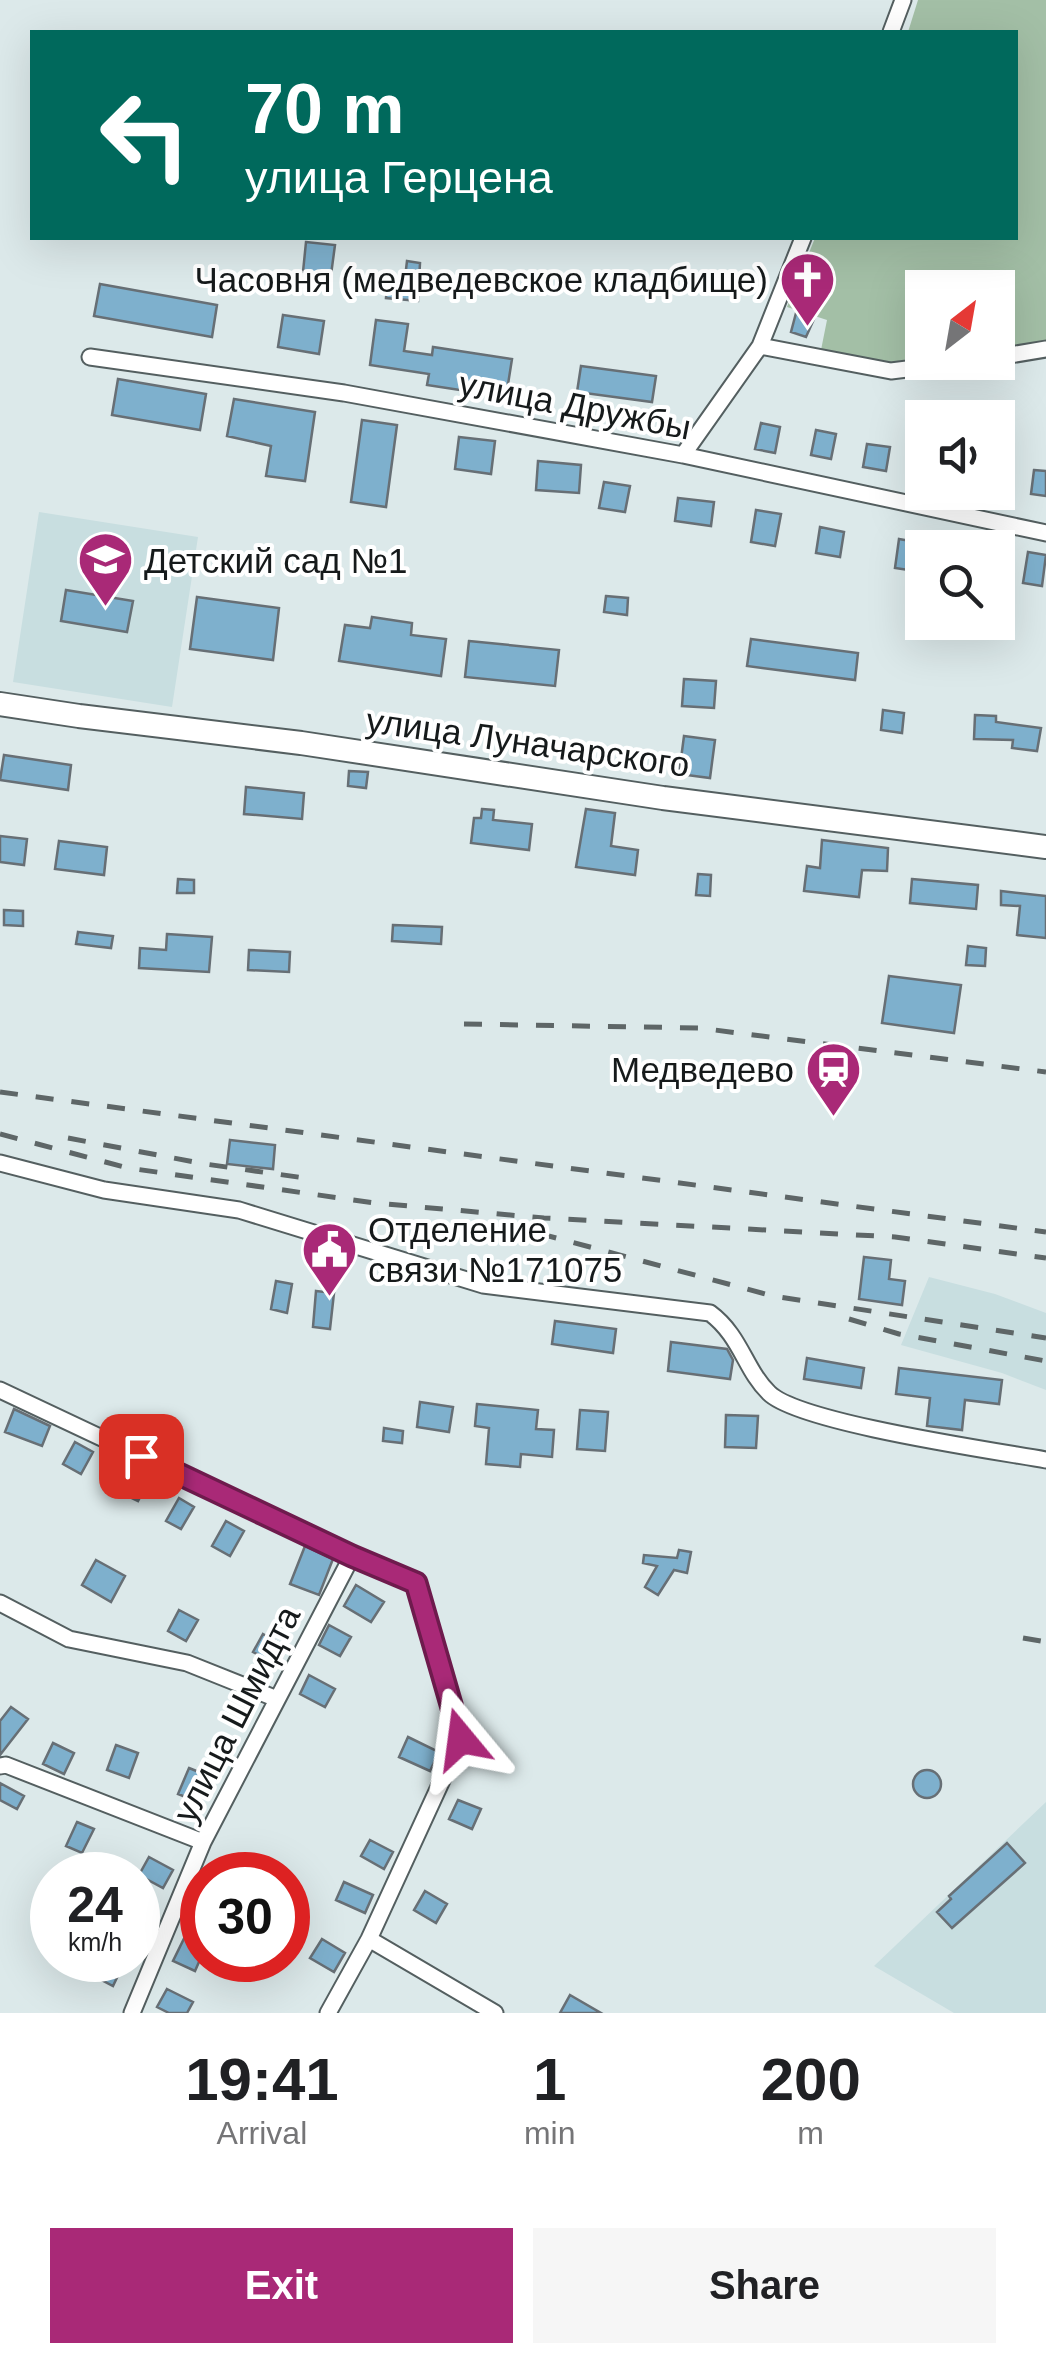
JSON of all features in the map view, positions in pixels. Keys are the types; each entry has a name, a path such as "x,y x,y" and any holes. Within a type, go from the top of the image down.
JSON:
{"street":[{"path":"892,30 902,0"},
{"path":"682,455 760,346 802,240"},
{"path":"760,346 890,370 905,368"},
{"path":"1015,354 1046,349"},
{"name":"улица Дружбы","path":"90,357 344,393 682,455 1046,533"},
{"name":"улица Луначарского","path":"0,704 1046,848"},
{"path":"0,1163 104,1190 239,1210 483,1285 710,1313 726,1325 770,1395 804,1410 917,1438 1046,1460"},
{"path":"0,1390 416,1583 461,1739 370,1939 328,2013"},
{"name":"улица Шмидта","path":"132,2013 203,1842 352,1556"},
{"path":"0,1603 69,1639 186,1663 277,1699"},
{"path":"0,1766 6,1765 203,1842"},
{"path":"370,1939 495,2013"}],"shaded area":[{"name":"Детский сад №1","path":"39,512 198,537 172,707 13,682"},
{"path":"929,1277 995,1294 1046,1313 1046,1390 1002,1373 901,1345"},
{"path":"1046,1802 1046,2013 954,2013 874,1966"}],"green space":[{"path":"918,0 1046,0 1046,342 1015,348 1015,270 905,270 905,360 889,363 821,350 827,320 787,307 814,240 1018,240 1018,30 909,30"}],"building":[{"path":"306,242 335,245 331,275 303,272"},
{"path":"407,261 420,263 418,301 386,298 387,284 404,286"},
{"path":"100,284 217,305 212,337 94,316"},
{"path":"796,313 814,319 806,337 791,332"},
{"path":"283,315 324,321 319,354 278,347"},
{"path":"376,320 408,324 404,351 432,355 433,347 512,359 506,397 427,385 429,374 370,365"},
{"path":"581,366 656,376 652,402 577,392"},
{"path":"118,379 206,394 200,430 112,415"},
{"path":"234,399 315,412 305,481 266,476 271,446 227,436"},
{"path":"362,420 397,425 386,507 351,502"},
{"path":"761,423 780,427 775,453 755,449"},
{"path":"816,430 836,434 831,459 811,455"},
{"path":"459,437 495,441 491,474 455,469"},
{"path":"867,444 890,447 886,471 863,467"},
{"path":"538,461 581,465 579,493 536,490"},
{"path":"1034,470 1046,471 1046,496 1031,494"},
{"path":"604,482 630,486 625,512 599,508"},
{"path":"678,498 714,502 711,526 675,521"},
{"path":"756,510 781,514 775,546 751,542"},
{"path":"820,527 844,532 840,557 816,553"},
{"path":"899,539 905,540 905,569 895,568"},
{"path":"1028,552 1046,555 1042,586 1023,583"},
{"path":"66,590 133,601 127,632 61,621"},
{"path":"606,596 628,598 627,615 604,612"},
{"path":"197,597 279,608 273,660 190,649"},
{"path":"372,617 412,623 411,635 446,639 441,676 339,661 345,625 370,628"},
{"path":"751,639 858,653 855,680 747,666"},
{"path":"469,641 559,650 555,686 465,677"},
{"path":"684,679 716,681 714,708 682,706"},
{"path":"883,710 904,713 902,733 881,730"},
{"path":"975,715 996,716 996,722 1041,728 1037,751 1012,748 1013,740 974,739"},
{"path":"684,736 715,740 710,778 679,774"},
{"path":"4,755 71,765 68,790 0,780"},
{"path":"349,771 368,772 366,788 348,786"},
{"path":"246,787 304,793 302,819 244,814"},
{"path":"482,809 494,810 493,820 532,824 529,850 471,843 474,818 481,818"},
{"path":"586,809 615,813 611,846 638,850 635,875 576,867"},
{"path":"0,836 27,839 24,865 0,862"},
{"path":"822,840 888,848 887,871 862,870 859,897 804,891 807,866 820,868"},
{"path":"59,841 107,847 104,875 55,869"},
{"path":"698,874 711,875 710,896 696,895"},
{"path":"178,879 194,880 194,893 177,893"},
{"path":"912,879 978,885 976,909 910,903"},
{"path":"1001,891 1046,896 1046,938 1017,935 1020,906 1001,905"},
{"path":"4,910 23,911 23,926 4,925"},
{"path":"393,925 442,927 441,944 392,941"},
{"path":"78,932 113,936 111,948 76,944"},
{"path":"167,934 212,937 209,972 139,968 140,948 166,950"},
{"path":"968,946 986,948 985,966 966,965"},
{"path":"249,950 290,952 289,972 248,970"},
{"path":"889,976 961,985 954,1033 882,1023"},
{"path":"230,1140 275,1145 273,1169 227,1164"},
{"path":"864,1257 891,1260 889,1279 905,1281 902,1305 859,1299"},
{"path":"276,1281 292,1284 287,1313 271,1309"},
{"path":"316,1291 334,1293 330,1329 313,1327"},
{"path":"555,1321 616,1329 613,1353 552,1344"},
{"path":"671,1342 727,1349 733,1360 730,1379 668,1371"},
{"path":"807,1358 864,1368 861,1388 804,1379"},
{"path":"899,1368 1002,1380 999,1404 965,1400 962,1430 927,1426 930,1398 896,1394"},
{"path":"420,1402 453,1407 449,1432 417,1427"},
{"path":"477,1404 538,1410 536,1429 554,1430 552,1457 521,1454 520,1467 486,1464 489,1428 475,1426"},
{"path":"14,1409 50,1426 42,1446 5,1432"},
{"path":"580,1410 608,1412 605,1451 577,1449"},
{"path":"726,1415 758,1416 756,1448 725,1447"},
{"path":"384,1428 403,1431 402,1443 383,1441"},
{"path":"75,1442 93,1452 81,1474 63,1464"},
{"path":"122,1465 150,1478 138,1501 111,1488"},
{"path":"179,1498 194,1507 181,1529 166,1521"},
{"path":"226,1521 244,1531 230,1556 212,1546"},
{"path":"305,1546 333,1559 319,1595 290,1584"},
{"path":"679,1550 691,1552 687,1573 674,1570 658,1595 645,1587 657,1566 643,1563 644,1555 677,1558"},
{"path":"96,1560 125,1576 111,1602 82,1585"},
{"path":"356,1585 384,1602 371,1622 344,1606"},
{"path":"179,1610 198,1620 186,1641 168,1631"},
{"path":"329,1625 351,1637 340,1656 319,1645"},
{"path":"263,1634 283,1645 273,1663 253,1652"},
{"path":"309,1675 335,1689 325,1707 300,1694"},
{"path":"11,1707 28,1719 0,1755 0,1721"},
{"path":"408,1737 439,1752 430,1771 399,1757"},
{"path":"53,1743 74,1753 64,1774 43,1764"},
{"path":"116,1745 138,1753 129,1778 107,1770"},
{"path":"189,1768 209,1776 198,1802 178,1794"},
{"path":"927,1770 937,1774 941,1784 937,1794 927,1798 917,1794 913,1784 917,1774"},
{"path":"0,1783 24,1796 17,1809 0,1800"},
{"path":"458,1800 481,1809 472,1829 449,1819"},
{"path":"77,1822 94,1829 82,1852 66,1846"},
{"path":"370,1840 393,1852 384,1869 361,1856"},
{"path":"1007,1843 1025,1863 952,1928 937,1912"},
{"path":"160,1863 173,1870 163,1888 160,1886"},
{"path":"344,1882 373,1895 365,1913 336,1900"},
{"path":"425,1891 447,1904 436,1923 414,1910"},
{"path":"322,1939 345,1953 334,1972 310,1958"},
{"path":"167,1989 193,2002 187,2013 169,2013 157,2007"},
{"path":"570,1995 601,2013 560,2013"}],"railway":[{"path":"464,1024 699,1028 1046,1072"},
{"path":"0,1092 1046,1232"},
{"path":"0,1134 128,1168 375,1203 544,1218 895,1237 1046,1258"},
{"path":"68,1138 305,1178"},
{"path":"504,1224 773,1296 1046,1338"},
{"path":"849,1319 899,1334 1046,1361"},
{"path":"1023,1638 1046,1642"}],"place":[{"name":"Часовня (медведевское кладбище)","path":"807,328"},
{"name":"Детский сад №1","path":"105,609"},
{"name":"Медведево","path":"833,1118"},
{"name":"Отделение связи №171075","path":"329,1298"}],"route":[{"path":"141,1456 416,1583 461,1739"}]}
